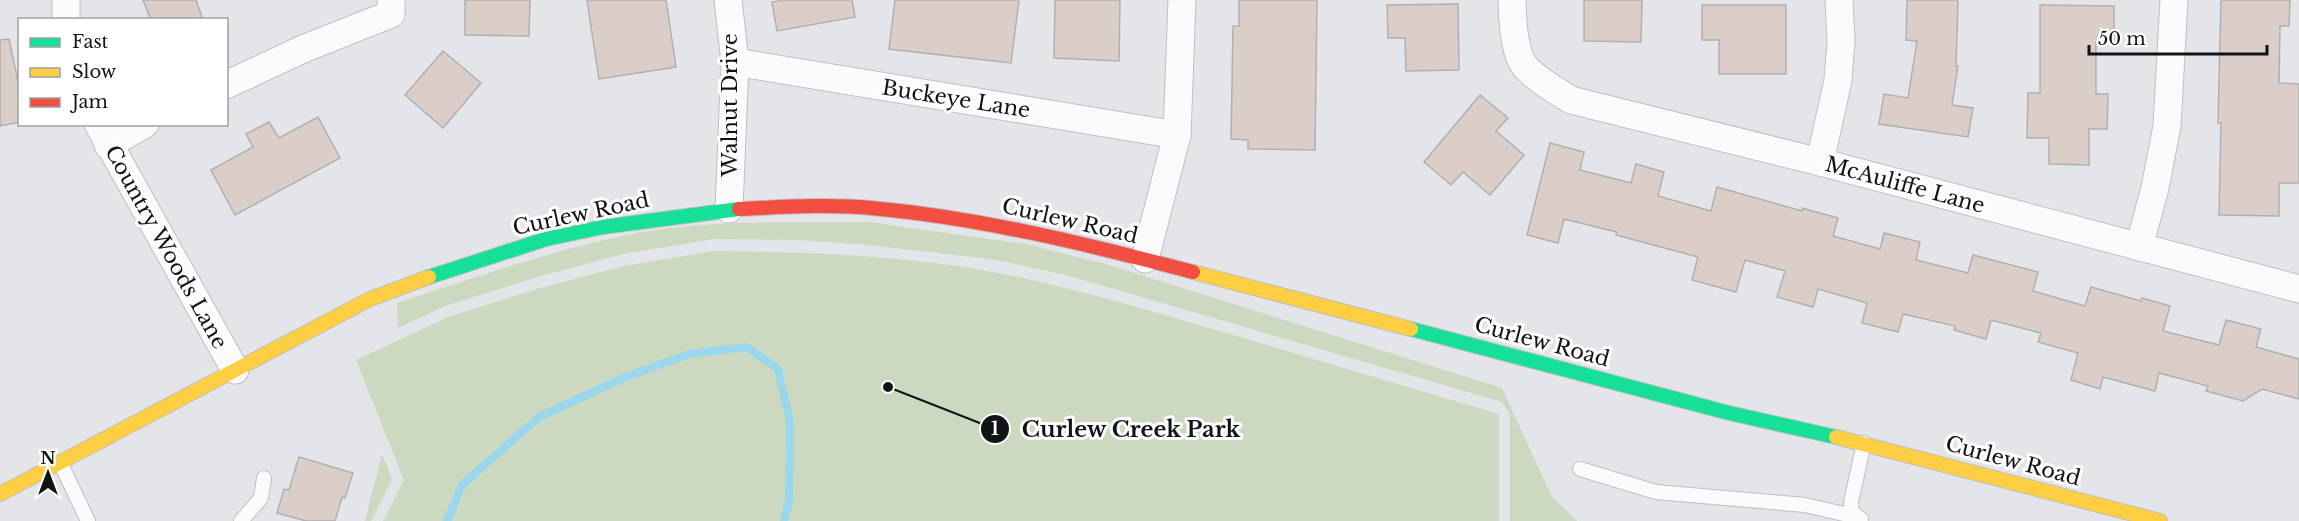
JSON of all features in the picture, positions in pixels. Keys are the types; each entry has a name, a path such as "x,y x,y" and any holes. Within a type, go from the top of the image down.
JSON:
{"main road":[{"name":"Curlew Road","path":"0,495 370,299 447,270 546,239 603,227 729,209 792,207 869,208 1015,228 1145,259 1717,410 1864,443 2160,521"}],"street":[{"path":"66,0 66,18"},
{"path":"228,84 303,49 391,14 391,0"},
{"name":"Walnut Drive","path":"728,0 735,62 729,209"},
{"path":"1145,259 1177,135 1182,0"},
{"name":"McAuliffe Lane","path":"1512,0 1514,33 1522,62 1550,88 1571,100 1820,162 2299,289"},
{"path":"1820,162 1838,80 1841,41 1839,0"},
{"path":"2139,246 2155,188 2167,126 2174,0"},
{"name":"Buckeye Lane","path":"735,62 1177,135"},
{"path":"103,135 138,126"},
{"name":"Country Woods Lane","path":"103,135 235,369"}],"lane":[{"path":"1860,519 1852,512 1851,502 1864,443"},
{"path":"60,462 88,521"},
{"path":"1580,469 1656,492 1805,505 1860,519"},
{"path":"241,521 261,498 264,478"}],"green space":[{"path":"868,222 1026,244 1109,265 1502,388 1552,497 1577,521 1510,521 1510,414 1502,402 1066,275 997,260 869,245 797,240 714,239 623,254 538,277 445,306 398,328 397,303 516,264 637,233 694,226 752,223"},
{"path":"714,251 892,258 963,267 1027,279 1144,309 1499,414 1499,521 383,521 404,480 356,360 448,317 540,288 624,266"},
{"path":"382,454 392,479 371,521 365,521"}],"building":[{"path":"143,0 196,0 202,18 150,18"},
{"path":"465,0 530,0 529,36 465,35"},
{"path":"587,0 666,0 676,67 599,79"},
{"path":"852,0 855,17 777,31 772,2"},
{"path":"895,0 1019,0 1011,63 889,49"},
{"path":"1055,0 1120,0 1119,61 1054,58"},
{"path":"1239,0 1317,0 1315,150 1248,149 1248,140 1231,139 1233,26 1239,26"},
{"path":"1584,0 1642,0 1641,42 1584,41"},
{"path":"1907,0 1958,0 1956,66 1958,66 1952,105 1973,108 1968,137 1879,124 1884,94 1908,98 1917,41 1906,40"},
{"path":"2221,0 2290,0 2289,26 2280,26 2279,83 2299,84 2299,183 2279,183 2279,216 2219,215 2221,123 2218,123"},
{"path":"1458,4 1459,70 1406,71 1405,38 1388,38 1387,5"},
{"path":"1702,5 1786,5 1786,74 1719,74 1719,40 1702,40"},
{"path":"2040,5 2114,6 2114,42 2096,42 2096,94 2108,94 2107,129 2089,129 2089,165 2049,164 2049,138 2027,138 2028,93 2040,93"},
{"path":"9,39 18,82 18,122 0,126 0,40"},
{"path":"443,51 481,83 443,128 405,95"},
{"path":"1480,95 1508,118 1496,131 1524,155 1490,195 1463,172 1451,185 1424,162"},
{"path":"318,117 340,158 235,215 211,170 253,147 246,134 269,122 279,138"},
{"path":"1550,143 1584,152 1580,170 1631,183 1636,164 1664,172 1658,196 1711,211 1717,187 1802,211 1802,208 1838,218 1833,236 1880,249 1884,233 1920,242 1916,260 1968,273 1973,255 2038,272 2033,291 2085,306 2091,287 2141,301 2142,298 2170,306 2163,331 2219,345 2226,320 2261,329 2256,347 2299,359 2299,399 2262,389 2243,401 2206,391 2208,386 2159,373 2155,391 2103,377 2100,389 2071,380 2078,353 2038,342 2041,333 1991,320 1986,339 1954,330 1955,326 1903,314 1898,332 1862,323 1867,303 1818,289 1813,307 1777,297 1785,271 1745,260 1736,292 1692,280 1698,257 1616,235 1617,232 1564,219 1558,243 1527,235"},
{"path":"299,457 353,473 345,498 342,497 335,521 306,521 277,513 284,489 289,490"}],"waterway":[{"path":"447,521 462,485 539,417 623,378 689,354 747,347 778,369 790,423 789,501 784,521"}],"traffic: fast":[{"path":"429,277 546,239 603,227 739,209"},
{"path":"1411,329 1729,413 1836,437"}],"traffic: slow":[{"path":"1193,272 1411,329"},
{"path":"0,494 370,299 429,277"},
{"path":"1836,437 2160,521"}],"traffic: jam":[{"path":"739,209 838,206 912,212 1033,233 1193,272"}],"place":[{"name":"Curlew Creek Park","path":"888,387"}]}
